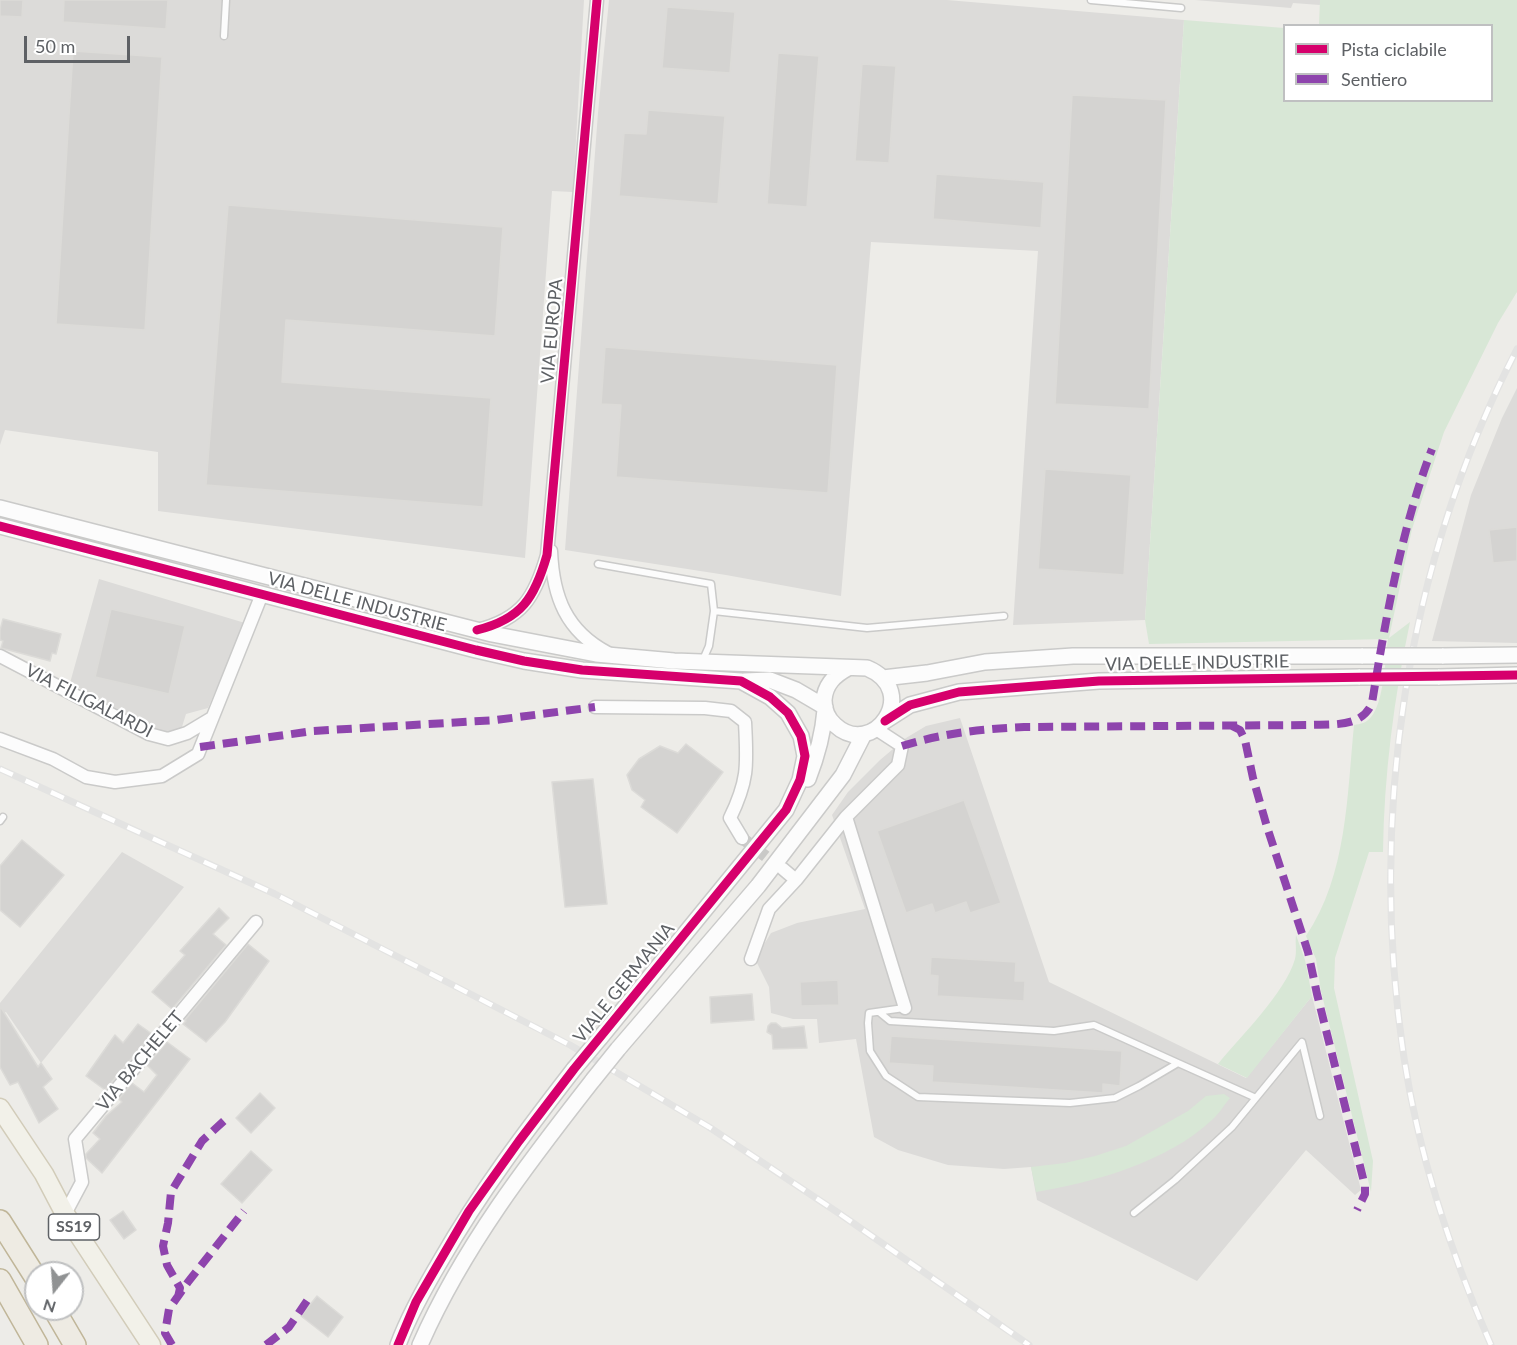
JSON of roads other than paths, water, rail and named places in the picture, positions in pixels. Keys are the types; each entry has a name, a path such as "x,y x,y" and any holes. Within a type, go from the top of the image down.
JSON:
{"highway":[{"path":"0,1221 25,1261"},
{"path":"0,1280 37,1345"},
{"path":"61,1321 75,1345"}],"main road":[{"name":"SS19","path":"0,1108 44,1174 65,1214 151,1345"}],"street":[{"name":"VIA EUROPA","path":"477,630 503,622 520,610 528,600 542,573 550,535 597,0"},
{"name":"VIA DELLE INDUSTRIE","path":"0,508 546,646 611,655 702,663 848,668"},
{"name":"VIA DELLE INDUSTRIE","path":"0,526 476,651 582,670 712,680"},
{"name":"VIA EUROPA","path":"550,535 554,579 558,596 568,619 584,638 611,655"},
{"path":"0,738 53,759 86,777 115,782 162,776 198,754 262,594"},
{"path":"883,678 927,673 985,662 1073,656 1442,657 1517,655"},
{"name":"VIA FILIGALARDI","path":"0,656 149,734 168,740 187,733 212,718"},
{"path":"741,681 770,681 796,690 825,709 830,719 844,731 854,734 875,728 892,704 891,694 883,678 867,668 848,668 831,680 826,689 825,709 823,730 818,754 807,780 786,810"},
{"name":"VIA DELLE INDUSTRIE","path":"875,728 910,705 959,692 1099,681 1517,675"},
{"name":"VIALE GERMANIA","path":"398,1345 416,1302 469,1211 519,1141 574,1069 786,810 800,780 805,756 801,736 788,713 770,697 741,681 712,680"},
{"path":"595,707 705,708 730,711 745,722 747,769 742,795 730,818 742,837"},
{"path":"751,959 769,909 796,880 846,817 898,765 902,746 875,728"},
{"name":"VIALE GERMANIA","path":"420,1345 436,1310 485,1224 536,1153 618,1049 758,886 843,775 875,728"},
{"path":"846,817 905,1008"},
{"path":"783,869 796,880"},
{"name":"VIA BACHELET","path":"65,1214 82,1182 75,1139 256,922"}],"lane":[{"path":"224,36 226,0"},
{"path":"1091,0 1181,8"},
{"path":"598,564 711,584 714,611 709,646 702,663"},
{"path":"714,611 867,628 1004,616"},
{"path":"905,1008 869,1013 870,1051 886,1076 918,1097 1070,1103 1115,1098 1178,1063"},
{"path":"879,1012 890,1021 1054,1031 1094,1025 1256,1098"},
{"path":"1134,1213 1175,1180 1232,1127 1302,1042 1320,1116"}],"tunnel":[{"path":"742,838 782,869"}],"railway":[{"path":"1491,1345 1476,1311 1438,1204 1410,1095 1394,967 1391,876 1394,785 1405,694 1423,605 1447,517 1479,432 1517,349"},
{"path":"0,769 275,894 570,1045 709,1127 840,1214 1029,1345"}]}
